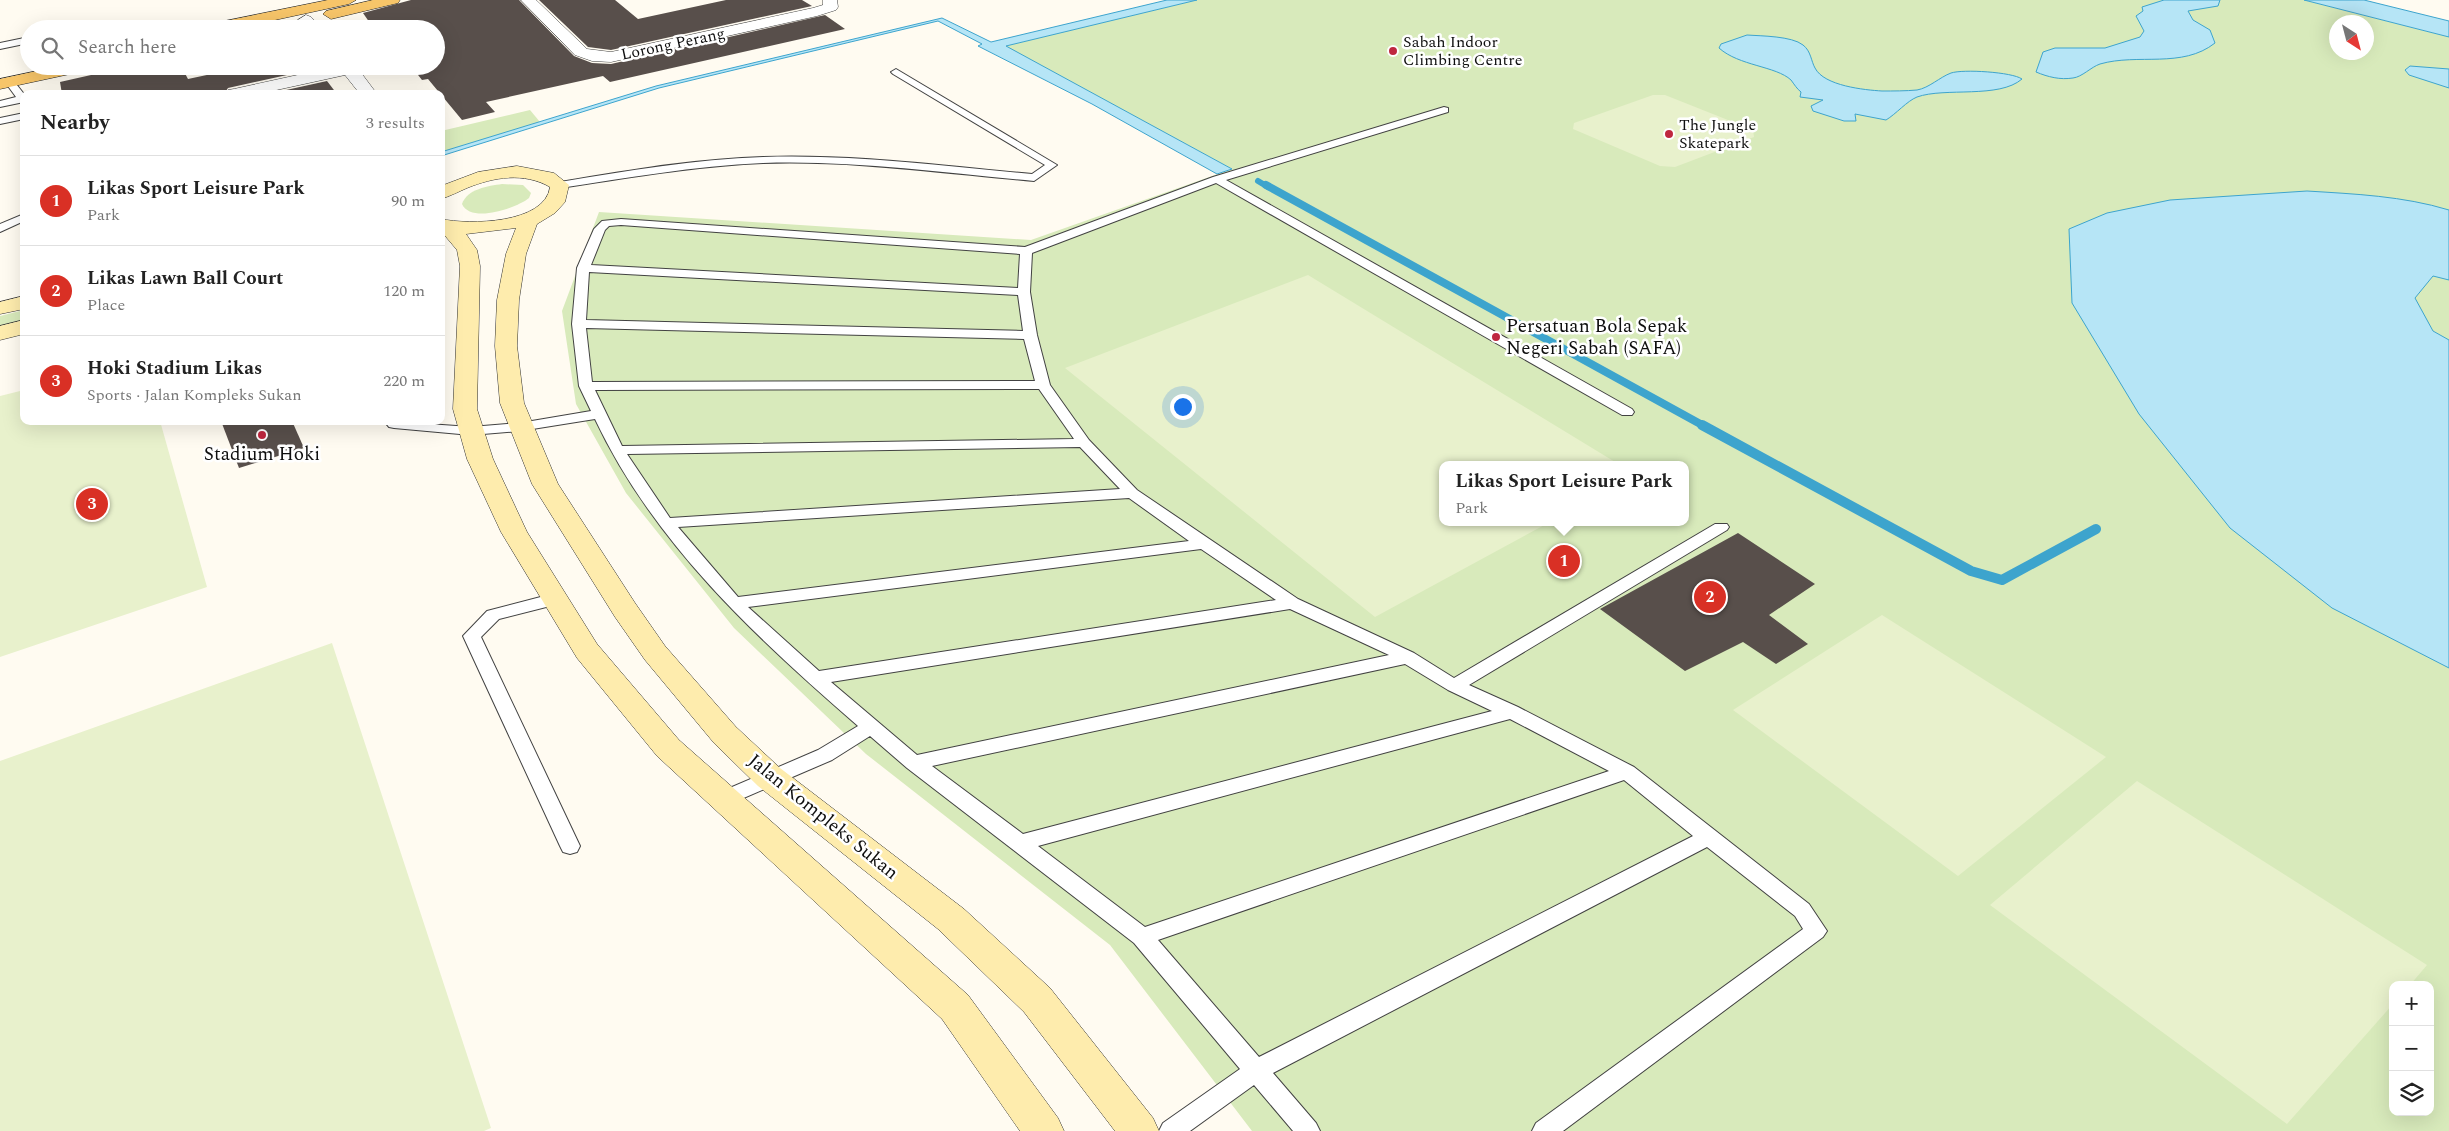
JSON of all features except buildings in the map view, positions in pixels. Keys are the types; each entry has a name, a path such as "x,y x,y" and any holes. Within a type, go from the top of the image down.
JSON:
{"main road":[{"path":"248,20 323,2 349,0"},
{"path":"325,20 393,0"},
{"path":"3,80 20,73"},
{"path":"3,80 32,75"},
{"path":"445,191 474,179 518,173 537,174 552,178 560,185 562,192 558,200 533,216 492,227 445,227"},
{"name":"Jalan Kompleks Sukan","path":"533,216 528,222 516,254 508,300 506,346 511,393 520,427 545,484 625,610 655,653 725,735 769,778 951,919 1037,1000 1139,1131"},
{"path":"445,227 467,250 470,266 465,409 480,459 514,532 587,651 668,748 955,1007 1044,1131"},
{"path":"0,308 20,303"},
{"path":"0,333 20,328"}],"street":[{"name":"Lorong Perang","path":"528,0 581,52 592,56 612,57 817,12 831,7 830,0"},
{"path":"252,90 317,75"},
{"path":"354,75 366,90"}],"lane":[{"path":"0,46 20,42"},
{"path":"560,185 660,169 763,160 857,162 1034,178 1052,165 896,72"},
{"path":"3,80 20,97"},
{"path":"0,104 20,101"},
{"path":"1308,1131 1142,937 914,762 815,678 734,603 666,523 617,450 586,386 579,324 583,268 600,229 606,223 621,222 1026,251 1217,180 1444,110"},
{"path":"0,121 20,117"},
{"path":"1217,180 1627,412"},
{"path":"0,228 20,219"},
{"path":"1026,251 1024,292 1030,335 1043,385 1084,442 1132,493 1292,603 1408,657 1454,686 1512,712 1626,772 1802,910 1816,931 1544,1131"},
{"path":"583,268 1024,292"},
{"path":"579,324 1030,335"},
{"path":"586,386 1043,385"},
{"path":"405,425 471,431 520,427 600,414"},
{"path":"617,450 1084,442"},
{"path":"666,523 1132,493"},
{"path":"1454,686 1721,527"},
{"path":"734,603 1204,544"},
{"path":"556,599 493,615 472,636 570,846"},
{"path":"815,678 1292,603"},
{"path":"914,762 1408,657"},
{"path":"1020,843 1512,712"},
{"path":"725,798 825,755 872,726"},
{"path":"1142,937 1626,772"},
{"path":"1171,1131 1257,1070 1708,838"}],"green space":[{"path":"1197,0 2304,0 2363,15 2329,15 2329,60 2374,60 2374,18 2449,37 2449,1131 1252,1131 1110,945 866,754 734,628 626,493 576,404 562,311 599,212 1031,240 1232,169 1005,46"},
{"name":"The Jungle Skatepark","path":"1653,95 1665,95 1753,130 1754,137 1675,167 1660,166 1573,129 1574,123"},
{"path":"530,110 540,122 445,151 445,130"},
{"path":"502,184 523,185 531,193 529,198 505,210 484,214 467,210 462,204 468,195 473,192 485,187"},
{"path":"1308,275 1613,461 1439,461 1439,526 1543,526 1375,617 1065,368"},
{"path":"20,311 20,321 0,326 0,316"},
{"path":"20,391 20,425 161,425 207,587 0,657 0,396"},
{"path":"1882,615 2106,757 1958,876 1733,710"},
{"path":"332,643 491,1128 484,1131 0,1131 0,761"},
{"path":"2137,781 2427,965 2413,981 2389,981 2389,1009 2287,1124 1990,905"}],"water":[{"path":"1167,0 1197,0 1006,46 1232,169 1217,174 1092,104 978,46 982,44 938,21 659,88 445,155 445,151 656,86 942,18 991,42"},
{"path":"2164,0 2220,0 2218,6 2188,11 2193,20 2210,30 2215,43 2202,51 2188,56 2114,61 2100,64 2073,78 2054,78 2036,72 2043,52 2055,48 2105,48 2140,37 2144,31 2136,16 2143,11 2142,7"},
{"path":"2304,0 2364,0 2449,21 2449,37 2374,18 2374,15 2363,15"},
{"path":"1747,35 1776,37 1798,42 1808,50 1815,68 1820,74 1836,83 1856,88 1882,91 1917,90 1951,73 1966,71 1998,73 2022,79 2000,89 1929,94 1917,97 1909,101 1886,120 1855,114 1856,121 1844,121 1813,111 1811,106 1823,100 1800,97 1801,92 1784,75 1737,59 1719,48 1721,44"},
{"path":"2410,66 2449,69 2449,88 2409,75 2405,70"},
{"path":"2307,191 2397,199 2449,210 2449,280 2433,276 2415,298 2433,331 2449,340 2449,668 2332,608 2230,528 2139,414 2072,303 2069,229 2107,213 2170,200"}],"waterway":[{"path":"1258,181 1268,187"},
{"path":"1266,185 1704,426"},
{"path":"1702,425 1971,571 2002,580 2096,529"}],"place":[{"name":"Sabah Indoor Climbing Centre","path":"1393,51"},
{"name":"The Jungle Skatepark","path":"1669,134"},
{"name":"Persatuan Bola Sepak Negeri Sabah (SAFA)","path":"1496,337"},
{"name":"Stadium Hoki","path":"262,435"},
{"name":"Hoki Stadium Likas","path":"92,504"},
{"name":"Likas Sport Leisure Park","path":"1564,561"},
{"name":"Likas Lawn Ball Court","path":"1710,597"}]}
